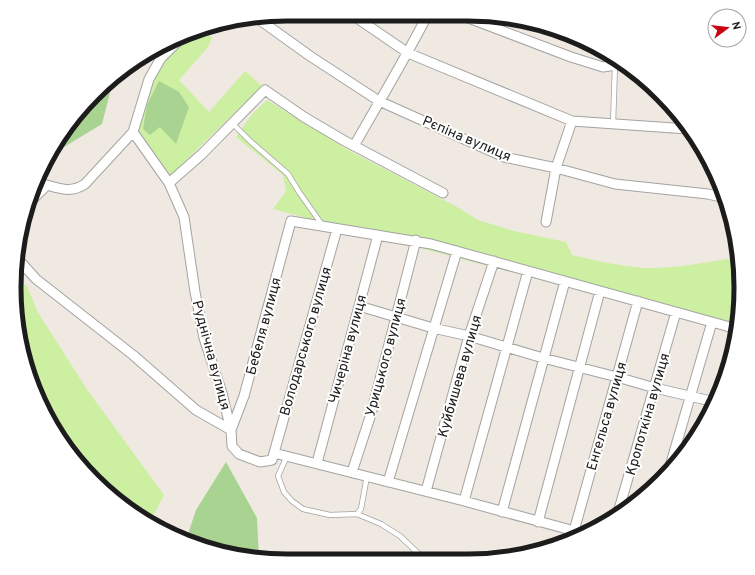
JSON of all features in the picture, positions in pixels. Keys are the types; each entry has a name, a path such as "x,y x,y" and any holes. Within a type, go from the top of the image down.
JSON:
{"street":[{"path":"361,21 408,53 572,121 682,129"},
{"path":"354,146 408,53 424,21"},
{"name":"Рєпіна вулиця","path":"263,22 310,56 380,101 504,157 556,168 615,184 718,196"},
{"path":"478,22 571,57 603,67 612,64"},
{"path":"42,183 65,190 78,189 85,184 133,132 148,79 161,58 172,47"},
{"path":"169,183 202,154 265,90 304,117 354,146 443,193"},
{"path":"546,222 556,168 572,121"},
{"name":"Руднічна вулиця","path":"133,132 169,183 184,217 195,292 204,338 222,393 231,430"},
{"path":"38,194 47,185"},
{"name":"Бебеля вулиця","path":"231,430 244,396 291,221 324,227"},
{"path":"324,227 416,240 731,327"},
{"name":"Володарського вулиця","path":"274,453 337,229"},
{"name":"Чичеріна вулиця","path":"318,463 378,235"},
{"name":"Урицького вулиця","path":"352,472 370,414 416,240"},
{"path":"388,482 457,251"},
{"name":"Куйбишева вулиця","path":"426,491 469,336 494,261"},
{"name":"Руднічна вулиця","path":"22,264 36,279 123,347 196,410 231,430"},
{"path":"464,501 528,271"},
{"path":"502,512 565,281"},
{"path":"538,522 600,291"},
{"name":"Енгельса вулиця","path":"579,530 617,377 638,301"},
{"path":"359,306 433,328 469,336 655,388 709,401"},
{"name":"Кропоткіна вулиця","path":"620,506 676,312"},
{"path":"672,458 712,322"},
{"path":"231,430 232,446 239,454 260,462 272,460 274,453 426,491 575,531"}],"lane":[{"path":"613,124 617,67"},
{"path":"232,123 288,174 324,227"},
{"path":"287,456 278,476 284,492 292,501 303,509 319,514 357,514 381,524 400,536 419,554"},
{"path":"357,514 361,509 367,476"},
{"path":"414,550 415,554"}],"green space":[{"path":"207,34 212,38 208,47 179,80 209,112 245,71 262,86 169,177 137,132 152,81 165,60 182,43"},
{"path":"159,81 179,92 189,107 176,144 160,127 150,135 143,129 147,105"},
{"path":"112,87 102,124 64,147 61,147 76,125"},
{"path":"267,100 350,151 457,207 478,220 514,231 566,242 572,255 608,263 644,268 679,266 732,258 734,288 731,330 273,209 286,191 283,175 236,137 252,114"},
{"path":"21,283 27,286 37,311 88,391 164,495 153,517 125,499 99,476 66,436 48,405 30,356 23,322"},
{"path":"226,462 257,518 259,552 219,545 188,535 196,510"}]}
